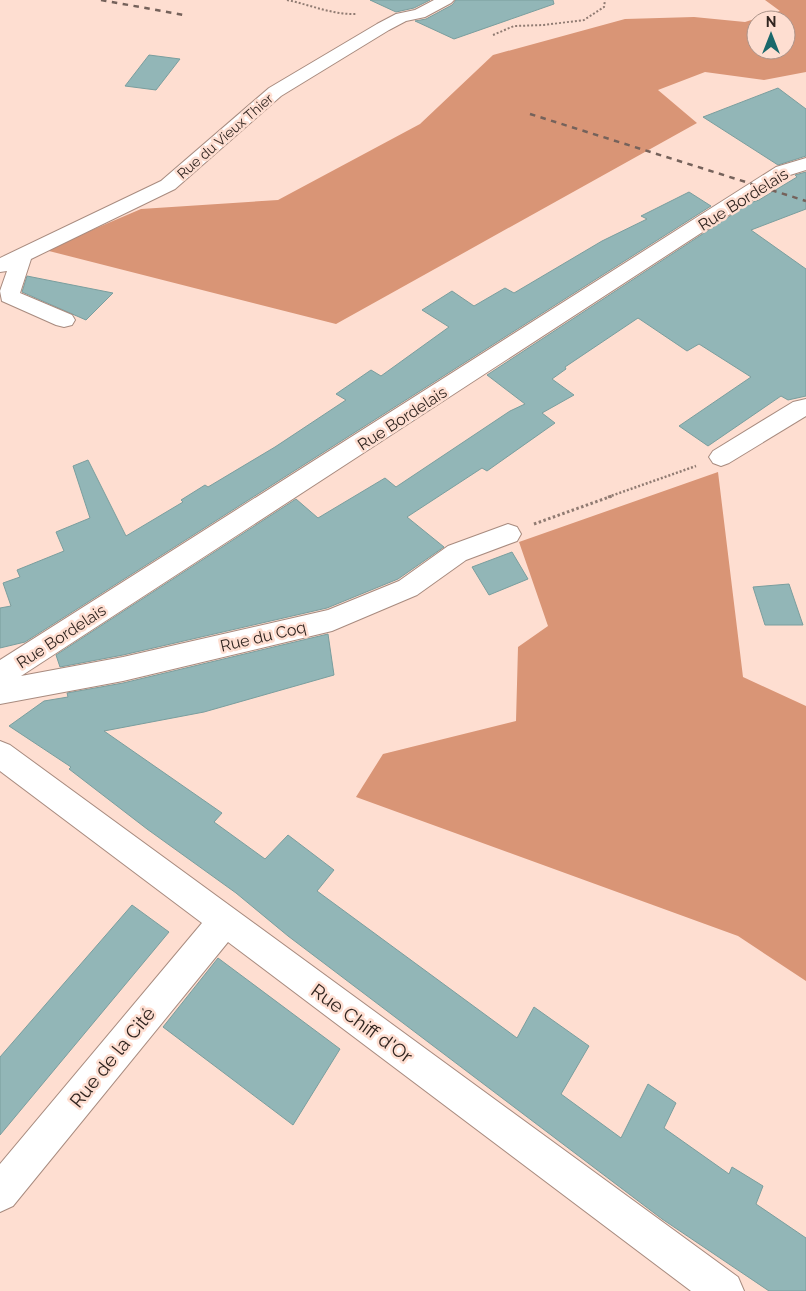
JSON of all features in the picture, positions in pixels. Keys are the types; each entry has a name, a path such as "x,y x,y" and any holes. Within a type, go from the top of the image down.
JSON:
{"street":[{"name":"Rue du Vieux Thier","path":"0,266 168,185 275,92 402,17 420,14 446,0"},
{"name":"Rue Bordelais","path":"0,676 783,171 806,164"},
{"path":"22,255 9,296 64,320"},
{"path":"721,457 801,408 806,407"},
{"name":"Rue du Coq","path":"0,692 123,669 332,620 408,588 456,553 508,534"},
{"name":"Rue Chiff d'Or","path":"0,754 724,1291"},
{"name":"Rue de la Cité","path":"0,1193 224,921"}],"path":[{"path":"287,0 314,6 338,15 370,14 402,17"},
{"path":"493,35 514,26 544,26 584,20 604,6 605,0"},
{"path":"508,534 721,457"}],"shaded area":[{"path":"765,0 806,0 806,72 764,80 705,72 658,90 697,123 336,324 45,250 141,209 278,200 420,124 493,55 625,19 694,17 745,22 746,60 796,60 796,10 779,10"},
{"path":"718,472 743,677 806,706 806,981 738,936 356,797 383,754 516,721 518,647 548,626 519,542"}],"building":[{"path":"370,0 430,0 414,8 396,12"},
{"path":"456,0 553,0 554,4 454,39 415,21 426,19 452,5"},
{"path":"149,55 180,59 156,90 125,86"},
{"path":"778,88 806,109 806,156 778,165 703,117"},
{"path":"806,172 806,209 751,230 806,269 806,396 788,400 781,396 708,446 679,426 751,377 699,344 687,351 638,318 565,367 566,369 552,379 574,395 542,413 555,423 487,471 482,468 407,517 444,547 398,579 327,608 123,655 60,667 56,655 296,499 318,518 385,478 396,487 510,411 525,404 487,375 750,203 759,200 797,177 795,175"},
{"path":"689,192 711,206 25,642 0,648 0,608 11,606 3,583 20,577 17,570 64,551 56,532 90,518 73,466 88,460 126,536 183,502 181,500 205,485 208,487 275,447 346,400 336,394 371,370 381,376 449,327 422,310 452,291 474,306 505,288 514,293 602,241 647,219 641,216"},
{"path":"27,276 113,293 86,320 22,292"},
{"path":"512,552 528,579 489,595 472,567"},
{"path":"789,584 803,625 765,625 753,587"},
{"path":"328,634 334,675 204,712 104,731 222,813 214,822 265,859 288,835 334,870 317,891 517,1038 534,1007 589,1046 561,1094 621,1138 648,1084 676,1103 664,1128 729,1174 732,1167 763,1186 756,1204 806,1238 806,1291 769,1291 662,1219 288,936 236,893 147,829 69,769 71,767 9,726 44,701 68,697 67,693 123,683"},
{"path":"132,905 169,932 0,1135 0,1057"},
{"path":"218,958 340,1049 293,1125 163,1027"}],"railway":[{"path":"101,0 184,15"},
{"path":"530,114 806,201"}]}
